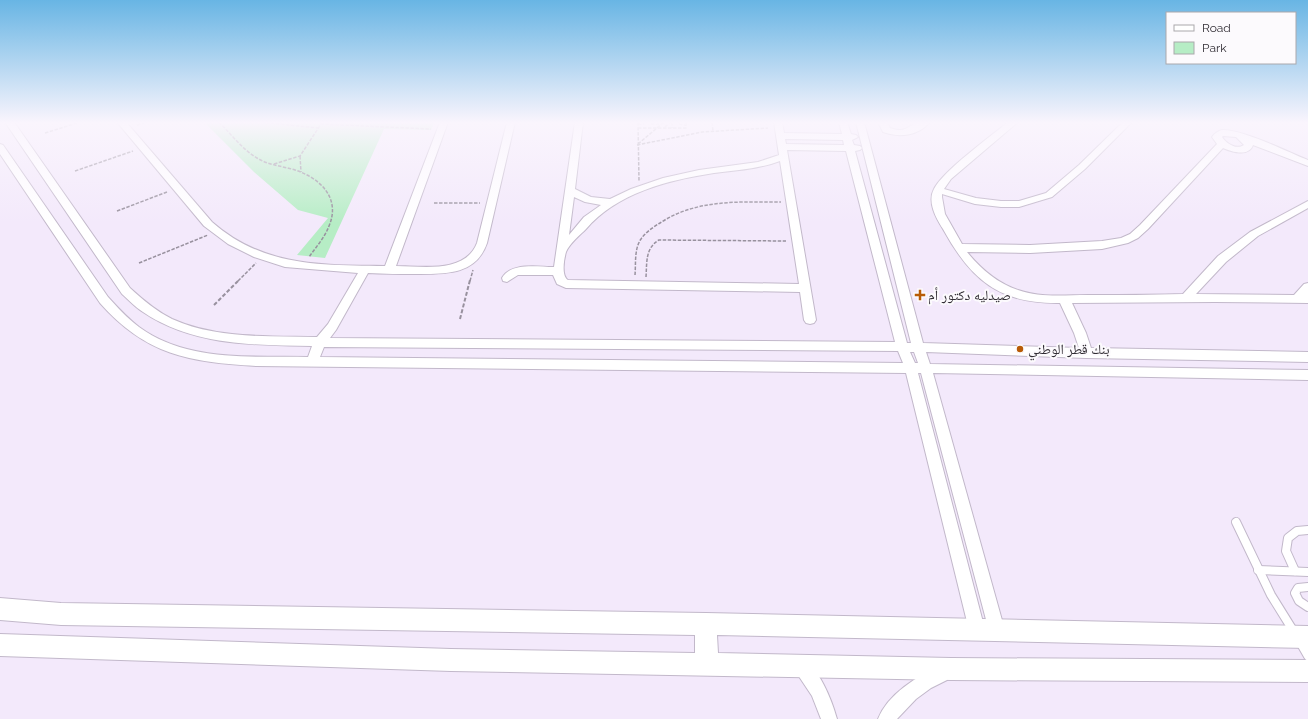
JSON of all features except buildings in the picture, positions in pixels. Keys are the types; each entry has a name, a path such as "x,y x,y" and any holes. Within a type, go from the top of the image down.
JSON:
{"street":[{"path":"6,156 104,300 122,321 135,331 168,348 209,358 232,360 911,368 1308,375"},
{"path":"32,156 126,291 144,308 170,322 203,334 242,339 320,342 902,347 1086,353 1308,356"},
{"path":"148,156 216,232 237,246 278,262 389,271 456,268 472,260 477,255 480,250 503,156"},
{"path":"389,271 432,156"},
{"path":"575,156 559,271 559,278 566,284 805,288"},
{"path":"562,251 583,225 610,202 639,189 690,174 755,166 767,163 778,156"},
{"path":"784,156 810,320"},
{"path":"852,156 902,347 911,368 987,631"},
{"path":"869,156 918,348 926,369 987,631"},
{"path":"974,156 948,177 938,190 936,205 958,248 972,265 1005,290 1019,295 1037,298 1064,299 1308,299"},
{"path":"938,190 980,202 1019,204 1050,195 1094,156"},
{"path":"958,248 1030,250 1124,241 1134,236 1144,227 1211,156"},
{"path":"1272,156 1308,170"},
{"path":"1289,156 1308,163"},
{"path":"755,166 769,168 787,177"},
{"path":"570,190 583,199 610,202"},
{"path":"1186,298 1222,258 1254,234 1308,204"},
{"path":"312,361 320,342 332,327 364,270"},
{"path":"507,278 510,274 517,271 559,271"},
{"path":"1296,299 1308,287"},
{"path":"1064,299 1080,333 1086,353"},
{"path":"1233,355 1247,374"},
{"path":"0,609 69,614 706,624 987,631 1303,636"},
{"path":"706,624 707,664"},
{"path":"5,650 951,669 1308,671"},
{"path":"800,666 814,683 824,702 829,719"},
{"path":"886,719 905,697 926,680 951,669"}],"lane":[{"path":"1236,522 1271,595 1303,636 1308,656"},
{"path":"1295,571 1286,550 1288,538 1297,531 1308,530"},
{"path":"1258,570 1308,572"},
{"path":"1308,587 1298,588 1295,593 1299,601 1308,607"}],"path":[{"path":"75,171 120,156"},
{"path":"254,156 272,164 301,172 318,181 330,193 334,208 333,217 329,227 304,265"},
{"path":"272,164 300,156 301,172"},
{"path":"637,156 639,189"},
{"path":"116,211 176,188"},
{"path":"434,203 492,202"},
{"path":"634,285 637,250 642,238 663,220 676,213 690,208 722,203 791,202"},
{"path":"139,264 216,232"},
{"path":"646,285 648,250 654,242 659,240 797,242"},
{"path":"460,319 477,255"},
{"path":"214,304 262,257"}],"green space":[{"path":"238,156 372,156 325,258 297,255 328,218 298,210 254,172"}],"place":[{"name":"صيدليه دكتور أم","path":"920,295"},
{"name":"بنك قطر الوطني","path":"1020,349"}]}
